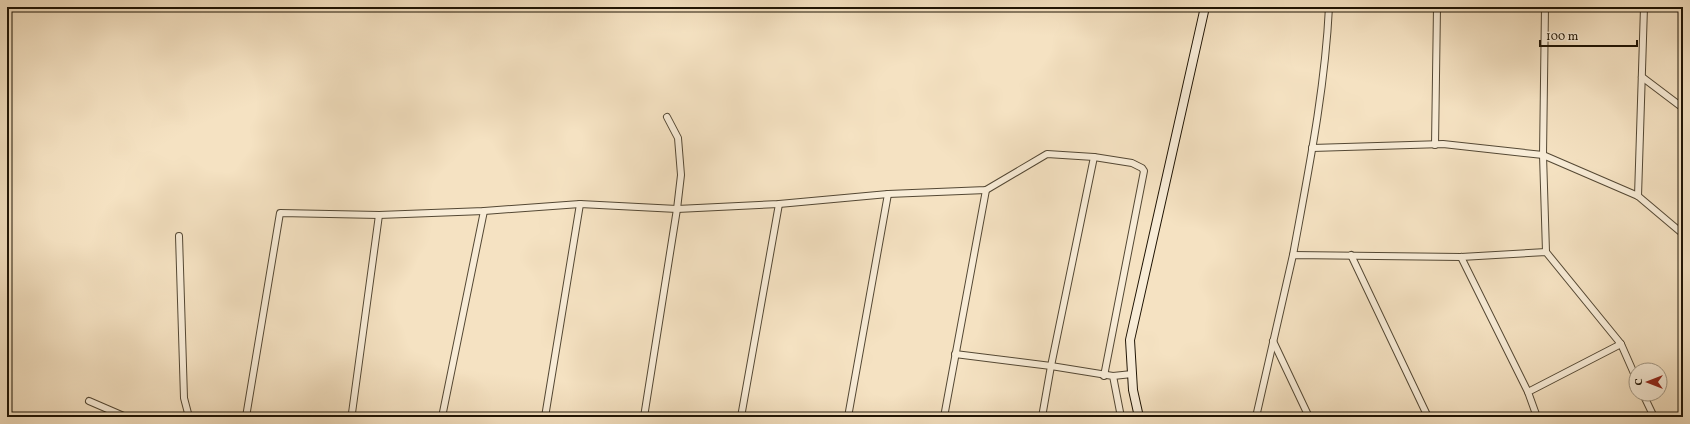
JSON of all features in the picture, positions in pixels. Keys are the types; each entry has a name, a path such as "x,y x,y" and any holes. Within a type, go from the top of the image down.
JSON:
{"main road":[{"path":"1139,417 1133,390 1130,340 1205,7"}],"street":[{"path":"1256,417 1293,255 1312,148 1328,39 1329,7"},
{"path":"1435,145 1437,7"},
{"path":"1545,7 1544,155 1546,252 1621,344 1629,362"},
{"path":"1638,196 1644,7"},
{"path":"1642,77 1683,108"},
{"path":"644,417 681,175 678,138 667,117"},
{"path":"1312,148 1435,145 1544,155 1638,196 1683,234"},
{"path":"246,417 280,213 379,215 484,211 580,204 677,209 779,204 888,194 986,190 1047,154 1094,157 1132,163 1142,168 1144,171 1104,376"},
{"path":"1042,417 1094,157"},
{"path":"944,417 986,190"},
{"path":"848,417 888,194"},
{"path":"545,417 580,204"},
{"path":"741,417 779,204"},
{"path":"442,417 484,211"},
{"path":"350,417 379,215"},
{"path":"179,236 184,398 189,417"},
{"path":"1293,255 1461,257 1546,252"},
{"path":"1351,255 1428,417"},
{"path":"1461,257 1528,392 1537,417"},
{"path":"1273,340 1309,417"},
{"path":"1528,392 1621,344"},
{"path":"955,354 1051,366 1104,376 1132,374"},
{"path":"1113,376 1121,417"},
{"path":"89,401 126,417"},
{"path":"1647,402 1654,417"}]}
